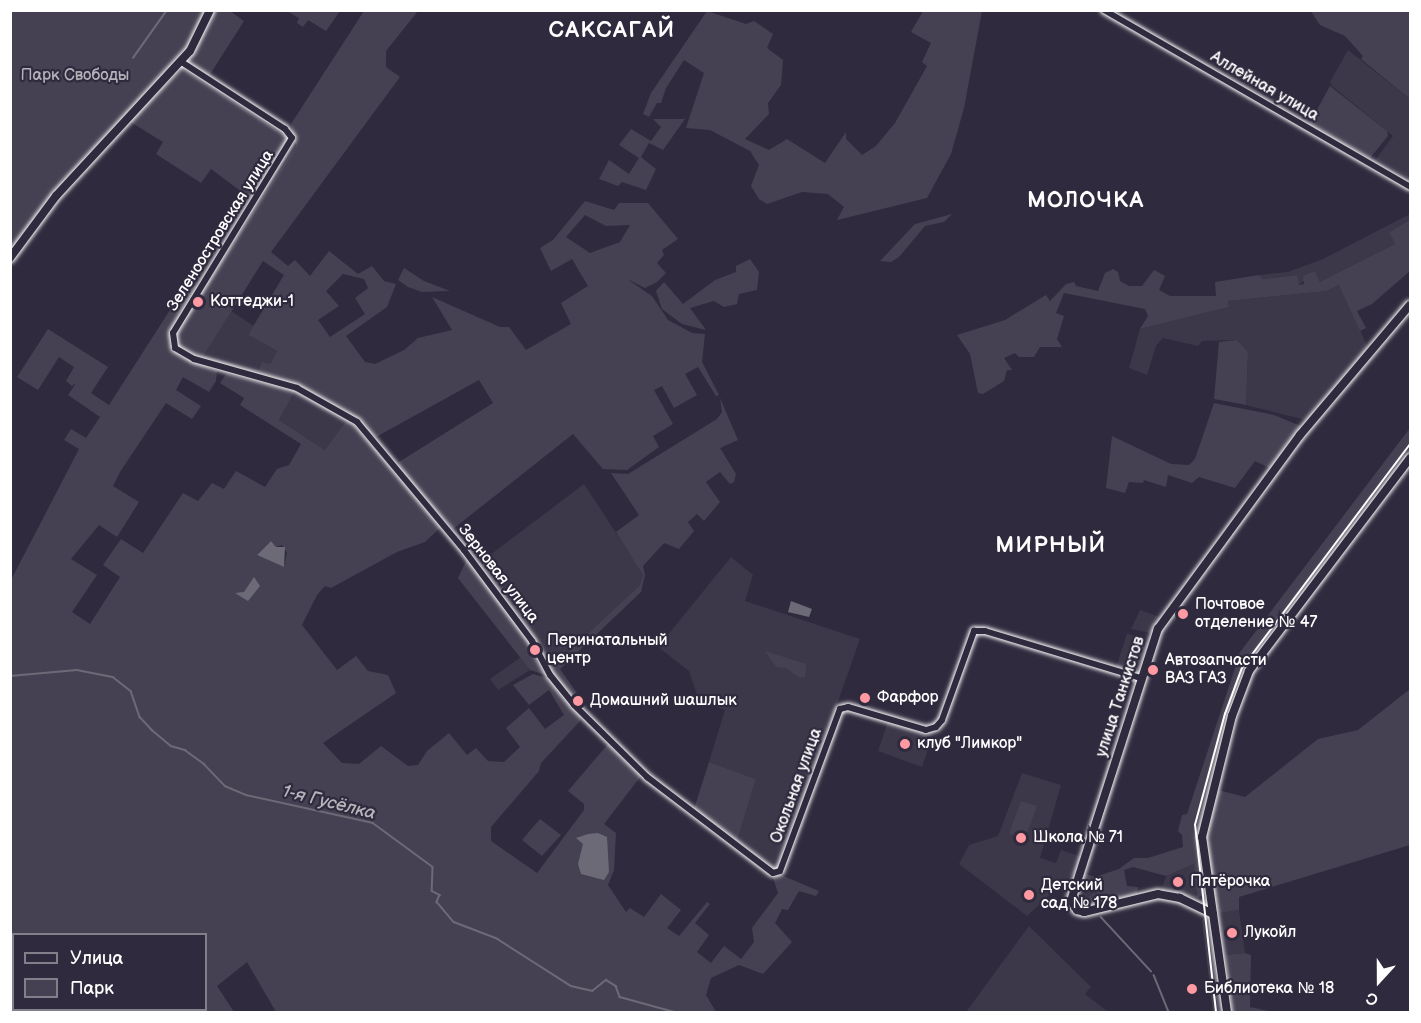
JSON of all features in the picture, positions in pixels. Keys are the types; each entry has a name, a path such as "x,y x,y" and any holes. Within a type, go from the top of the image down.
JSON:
{"main road":[{"path":"10,258 56,196 180,62 197,39 210,10"},
{"name":"улица Танкистов","path":"1213,914 1194,904 1152,894 1084,912 1071,906 1141,678 1161,624 1300,435 1410,305"},
{"path":"1227,1012 1208,893 1202,827 1222,748 1249,671 1410,458"},
{"path":"1194,904 1204,901 1208,893"}],"street":[{"name":"Аллейная улица","path":"1104,10 1410,187"},
{"name":"Зеленоостровская улица","path":"171,338 292,138 285,129 180,62"},
{"name":"Зерновая улица","path":"171,338 183,354 280,382 357,422 464,550 532,641 554,681 573,705 647,777 776,874"},
{"name":"Окольная улица","path":"776,874 842,706 926,730 936,727 942,720 974,631 985,631 1141,678"}],"shaded area":[{"path":"1348,50 1410,99 1410,185 1408,178 1376,159 1393,136 1330,82"},
{"path":"1410,214 1410,220 1389,232 1395,244 1333,277 1320,282 1315,271 1299,285 1296,275 1263,279 1259,275 1288,272 1323,259"},
{"path":"1340,285 1368,348 1310,421 1246,405 1248,352 1237,340 1202,341 1198,346 1163,338 1156,346 1147,375 1129,368 1140,329 1229,307 1228,301 1325,291"},
{"path":"231,311 254,326 248,335 277,351 270,364 259,370 204,355"},
{"path":"295,391 347,420 330,448 325,450 279,420"},
{"path":"584,484 643,574 640,585 553,666 478,564"},
{"path":"271,541 276,547 285,547 284,567 257,555"},
{"path":"731,557 753,575 745,601 860,639 779,869 774,872 737,841 756,779 709,762 725,710 699,701 689,671 658,647"},
{"path":"254,577 260,586 248,601 235,593 244,592"},
{"path":"791,601 812,609 809,617 788,612"},
{"path":"1140,610 1162,618 1151,633 1131,629"},
{"path":"1127,633 1149,643 1139,673 1116,668"},
{"path":"521,657 530,670 498,690 490,679"},
{"name":"клуб \"Лимкор\"","path":"888,721 933,734 922,767 878,751"},
{"name":"Школа № 71","path":"1022,773 1061,785 1040,858 1056,863 1061,850 1082,857 1078,869 1027,916 959,864 969,845 998,836"},
{"path":"598,833 607,837 609,872 604,880 581,874 578,864 583,844 576,838"},
{"path":"1194,864 1197,898 1161,891 1166,876"},
{"path":"1081,878 1090,883 1094,892 1085,908 1074,904"},
{"name":"Лукойл","path":"1239,910 1245,953 1225,955 1219,913"},
{"path":"1029,926 1091,987 1085,994 1108,1012 966,1012"}],"green space":[{"path":"340,10 326,31 308,20 303,27 297,23 299,18 287,11"},
{"path":"1310,10 1410,11 1410,99 1361,59 1363,56 1345,36 1320,25"},
{"name":"Парк Свободы","path":"11,11 208,11 188,49 99,144 11,255"},
{"path":"213,11 230,11 244,21 209,76 190,64 188,58"},
{"path":"364,11 418,11 386,51 386,67 400,77 271,252 288,266 295,260 310,276 329,251 358,274 372,266 384,281 396,284 387,307 346,336 365,362 375,364 404,350 418,338 452,330 432,297 500,327 509,327 526,350 571,324 561,303 588,286 572,259 551,271 540,248 553,240 585,201 614,210 619,203 648,203 678,239 662,250 664,255 657,263 666,273 657,282 645,288 627,279 652,296 668,320 692,333 705,334 702,362 719,395 716,396 698,367 685,374 697,395 674,408 662,386 654,390 673,424 653,436 659,447 627,470 603,469 573,434 453,529 399,469 399,462 493,403 479,380 376,437 344,410 298,386 196,356 177,346 175,334 296,146 291,124","holes":["585,215 606,226 630,225 620,242 590,253 566,237","263,261 284,275 248,335 277,351 270,364 262,362 259,370 204,355","343,274 364,279 368,288 355,298 365,314 330,337 318,320 339,306 326,291"]},
{"path":"707,11 746,24 754,21 773,34 767,48 783,60 781,85 768,103 769,114 745,139 769,150 787,139 825,163 846,132 846,139 862,155 876,146 895,123 927,66 922,62 931,43 911,32 923,11 982,11 964,108 951,154 927,198 837,220 844,207 828,194 802,192 767,204 759,199 751,186 759,165 750,151 710,130 686,128 704,73 684,60 666,88 661,103 657,103 649,117 643,114 651,93"},
{"path":"182,69 290,139 254,201 211,169 201,183 156,154 163,142 129,121"},
{"path":"1330,86 1387,131 1388,136 1370,158 1308,126"},
{"path":"653,119 685,119 663,150 649,143 641,157 656,169 646,190 622,182 618,186 599,179 609,160 629,174 639,158 619,145 631,129 651,141 661,127"},
{"path":"952,214 944,222 925,226 899,257 891,262 880,261 915,224"},
{"path":"1410,220 1410,271 1372,304 1357,311 1366,328 1360,331 1339,285 1326,291 1228,301 1229,307 1140,329 1148,316 1145,309 1064,293 1056,313 1064,316 1057,339 1062,347 1040,347 1034,357 1019,357 1015,353 1004,358 1012,370 1007,370 1004,381 983,394 978,393 970,354 957,335 1005,320 1046,295 1050,301 1066,284 1074,282 1076,286 1098,291 1105,273 1113,269 1118,272 1120,281 1129,286 1142,286 1154,270 1165,276 1159,290 1170,296 1216,296 1215,282 1259,275 1263,279 1297,275 1299,285 1304,284 1303,276 1315,271 1320,282 1395,244 1389,232"},
{"path":"750,259 759,272 757,290 739,294 737,304 724,307 714,301 690,308 706,330 682,324 662,309 656,291 664,282 683,304 715,280 736,272 736,266"},
{"path":"404,268 424,281 450,291 422,292 408,287 398,280"},
{"path":"186,285 198,286 171,330 170,344 181,356 217,371 216,381 209,392 183,377 176,390 201,406 192,419 166,403 120,472 113,486 139,502 117,537 99,525 71,559 97,575 72,612 90,624 120,577 103,565 121,539 143,553 183,493 198,501 212,483 224,489 236,471 265,487 277,469 289,465 301,444 240,405 244,398 220,383 226,374 295,391 279,420 325,450 347,420 351,422 441,527 425,542 397,552 331,588 325,586 317,595 302,625 337,670 356,656 368,671 388,675 396,693 323,743 342,763 359,764 381,746 408,766 418,765 427,751 449,733 467,755 476,748 488,761 504,762 520,747 506,728 529,708 545,729 564,715 549,690 529,705 513,685 533,674 550,679 581,716 580,721 541,763 539,771 491,827 491,841 537,873 584,810 584,804 568,791 608,744 641,776 604,824 616,833 614,870 608,885 626,912 630,908 644,917 661,894 681,910 667,928 679,936 707,902 710,904 695,923 709,935 697,952 711,963 724,946 741,959 754,942 752,928 778,893 772,875 781,875 819,891 816,896 799,891 788,910 782,909 775,923 792,942 763,974 739,965 711,978 706,995 716,1012 276,1012 247,962 217,986 234,1012 11,1012 11,580 79,449 64,440 71,429 86,438 100,417 68,395 76,383 72,386 66,381 74,367 59,357 38,390 17,377 48,329 108,367 91,393 109,405","holes":["271,541 276,547 282,545 287,553 284,567 257,555"]},
{"path":"1237,340 1248,352 1246,405 1214,399 1219,342"},
{"path":"720,398 738,440 720,448 736,474 734,482 730,484 720,472 706,482 720,502 704,521 697,514 688,522 694,531 679,549 664,543 643,566 645,575 641,592 560,669 577,693 571,700 550,671 640,585 643,575 616,532 639,515 611,473 628,474 717,419 722,412"},
{"path":"1214,403 1274,415 1303,427 1271,469 1255,461 1235,488 1199,477 1192,483 1168,475 1166,487 1144,480 1143,483 1129,482 1125,493 1106,488 1112,436 1171,464 1189,465 1195,459"},
{"path":"1410,428 1410,454 1285,616 1240,683 1203,811 1199,843 1204,895 1197,898 1194,864 1166,876 1133,867 1124,870 1127,886 1138,887 1137,894 1085,908 1086,900 1094,892 1090,883 1081,878 1082,873 1095,877 1119,869 1134,858 1148,858 1183,847 1182,835 1178,831 1182,815 1187,814 1236,665 1234,660"},
{"path":"467,559 530,642 527,648 546,675 530,670 458,578"},
{"path":"765,651 806,664 805,677 798,677 786,668 776,667"},
{"path":"1410,689 1410,845 1239,897 1239,910 1219,913 1210,883 1205,840 1214,789 1245,797 1318,739 1358,730"},
{"path":"709,762 756,779 737,841 694,809"},
{"path":"1021,801 1037,806 1025,839 1009,834"},
{"path":"540,819 561,835 542,856 522,840"},
{"path":"1206,915 1210,918 1219,1012 1213,1012 1202,920"},
{"path":"1245,953 1251,955 1250,1007 1273,1012 1233,1012 1225,955"}],"waterway":[{"path":"133,58 167,10"},
{"name":"1-я Гусёлка","path":"10,676 77,670 113,677 131,691 140,717 152,730 171,746 185,750 204,764 225,786 246,795 373,823 433,867 432,891 440,895 437,902 454,922 496,938 571,986 592,991 606,980 616,986 620,997 675,1012"},
{"path":"1093,899 1094,904"},
{"path":"1101,917 1151,971"},
{"path":"1154,975 1169,1012"}],"tram line":[{"path":"1216,1012 1195,825 1225,714 1242,668 1410,444"}],"place":[{"name":"Коттеджи-1","path":"198,302"},
{"name":"Почтовое отделение № 47","path":"1183,614"},
{"name":"Перинатальный центр","path":"535,650"},
{"name":"Автозапчасти ВАЗ ГАЗ","path":"1153,670"},
{"name":"Фарфор","path":"865,698"},
{"name":"Домашний шашлык","path":"578,701"},
{"name":"клуб \"Лимкор\"","path":"905,744"},
{"name":"Школа № 71","path":"1021,838"},
{"name":"Пятёрочка","path":"1178,882"},
{"name":"Детский сад № 178","path":"1029,895"},
{"name":"Лукойл","path":"1232,933"},
{"name":"Библиотека № 18","path":"1192,989"}],"district":[{"name":"САКСАГАЙ","path":"612,31"},
{"name":"МОЛОЧКА","path":"1086,201"},
{"name":"МИРНЫЙ","path":"1051,546"}]}
